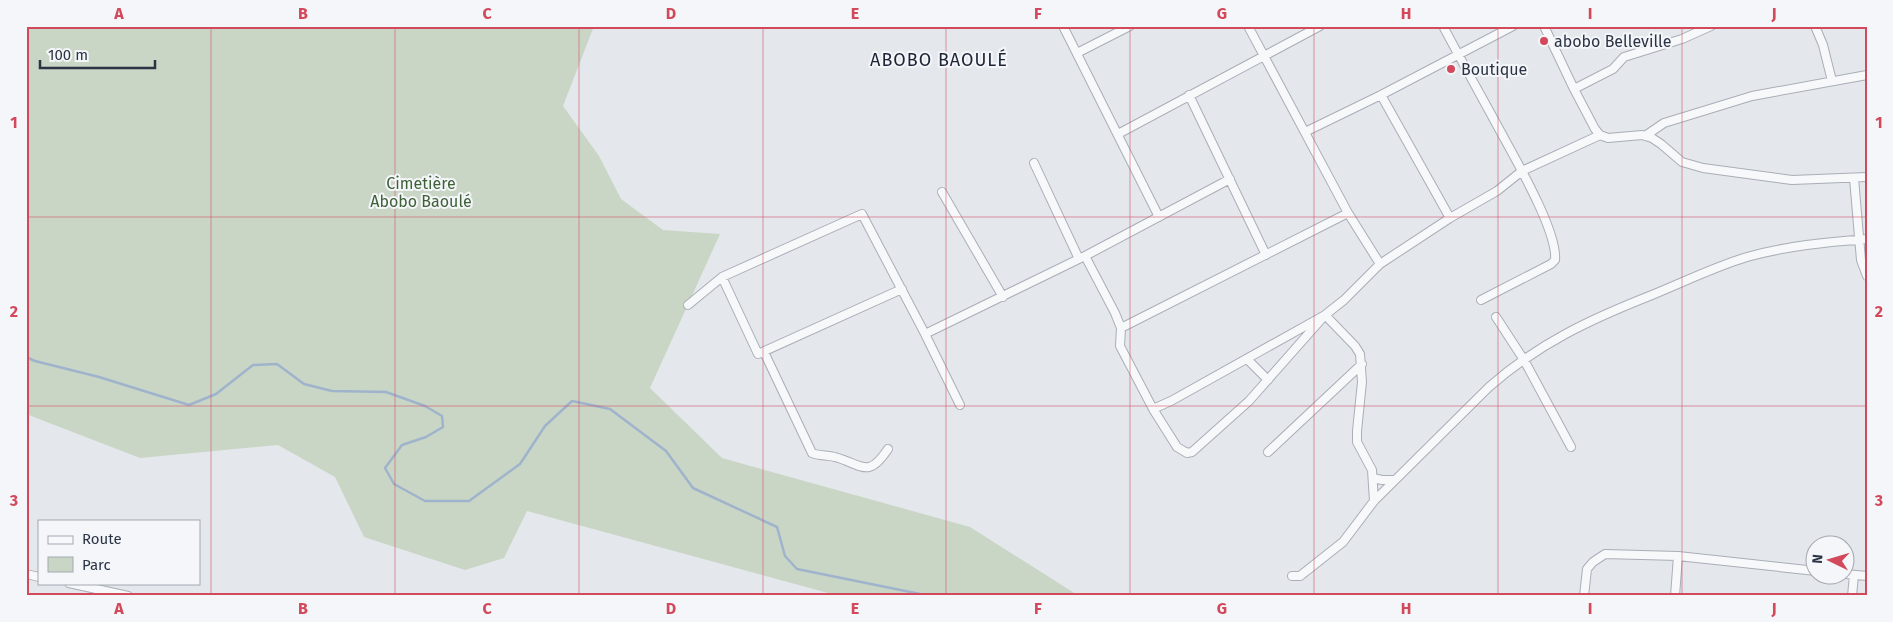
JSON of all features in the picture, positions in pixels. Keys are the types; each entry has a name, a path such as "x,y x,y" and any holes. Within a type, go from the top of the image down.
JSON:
{"street":[{"path":"1063,26 1159,217"},
{"path":"1077,53 1130,26"},
{"path":"1248,26 1348,213 1380,264"},
{"path":"1118,134 1320,26"},
{"path":"1443,26 1522,171 1543,214 1555,250 1555,260 1551,264 1481,300"},
{"path":"1305,132 1381,95 1513,26"},
{"path":"1544,26 1574,89 1600,136"},
{"path":"1574,89 1613,68 1624,56 1682,39 1711,26"},
{"path":"1815,26 1823,45 1832,82"},
{"path":"1645,136 1664,123 1752,96 1867,74"},
{"path":"1189,95 1266,255"},
{"path":"1381,95 1450,218"},
{"path":"1153,409 1171,401 1326,314 1344,300 1380,264 1450,218 1497,191 1522,171 1600,136 1608,138 1633,135 1645,136 1661,144 1682,162 1703,168 1792,180 1867,177"},
{"path":"1034,163 1082,257 1115,313 1121,328 1120,346 1153,409 1177,447 1187,453 1192,452 1249,401 1326,314"},
{"path":"1854,178 1863,240 1861,260 1867,276"},
{"path":"925,334 1003,297 1230,180"},
{"path":"942,192 1003,297"},
{"path":"1121,328 1348,213"},
{"path":"688,305 722,277 862,214 960,405"},
{"path":"1292,576 1300,576 1343,542 1374,501 1508,370 1572,329 1713,269 1779,249 1863,240"},
{"path":"722,277 758,354 902,289"},
{"path":"1326,314 1360,354 1362,364 1357,442 1372,470 1374,501"},
{"path":"1496,317 1524,360 1571,447"},
{"path":"764,352 812,452 866,468 874,466 888,449"},
{"path":"1247,359 1268,380"},
{"path":"1268,452 1362,364"},
{"path":"1373,478 1395,480"},
{"path":"1584,596 1588,569 1593,562 1605,554 1678,556 1806,570"},
{"path":"1675,596 1678,556"},
{"path":"74,584 128,596"}],"green space":[{"name":"Cimetière Abobo Baoulé","path":"26,26 594,26 563,106 599,156 621,199 663,230 720,234 650,388 722,458 970,527 1079,596 839,596 527,511 504,558 465,570 364,537 335,477 278,445 140,458 26,414"}],"waterway":[{"path":"26,357 189,405 216,394 253,365 277,364 304,384 332,391 386,392 425,406 442,416 443,427 426,437 402,445 385,468 394,484 425,501 469,501 520,464 545,426 572,401 610,409 666,451 693,488 777,527 785,556 797,569 930,596"}],"place":[{"name":"abobo Belleville","path":"1544,41"},
{"name":"Boutique","path":"1451,69"}],"district":[{"name":"ABOBO BAOULÉ","path":"939,60"}]}
